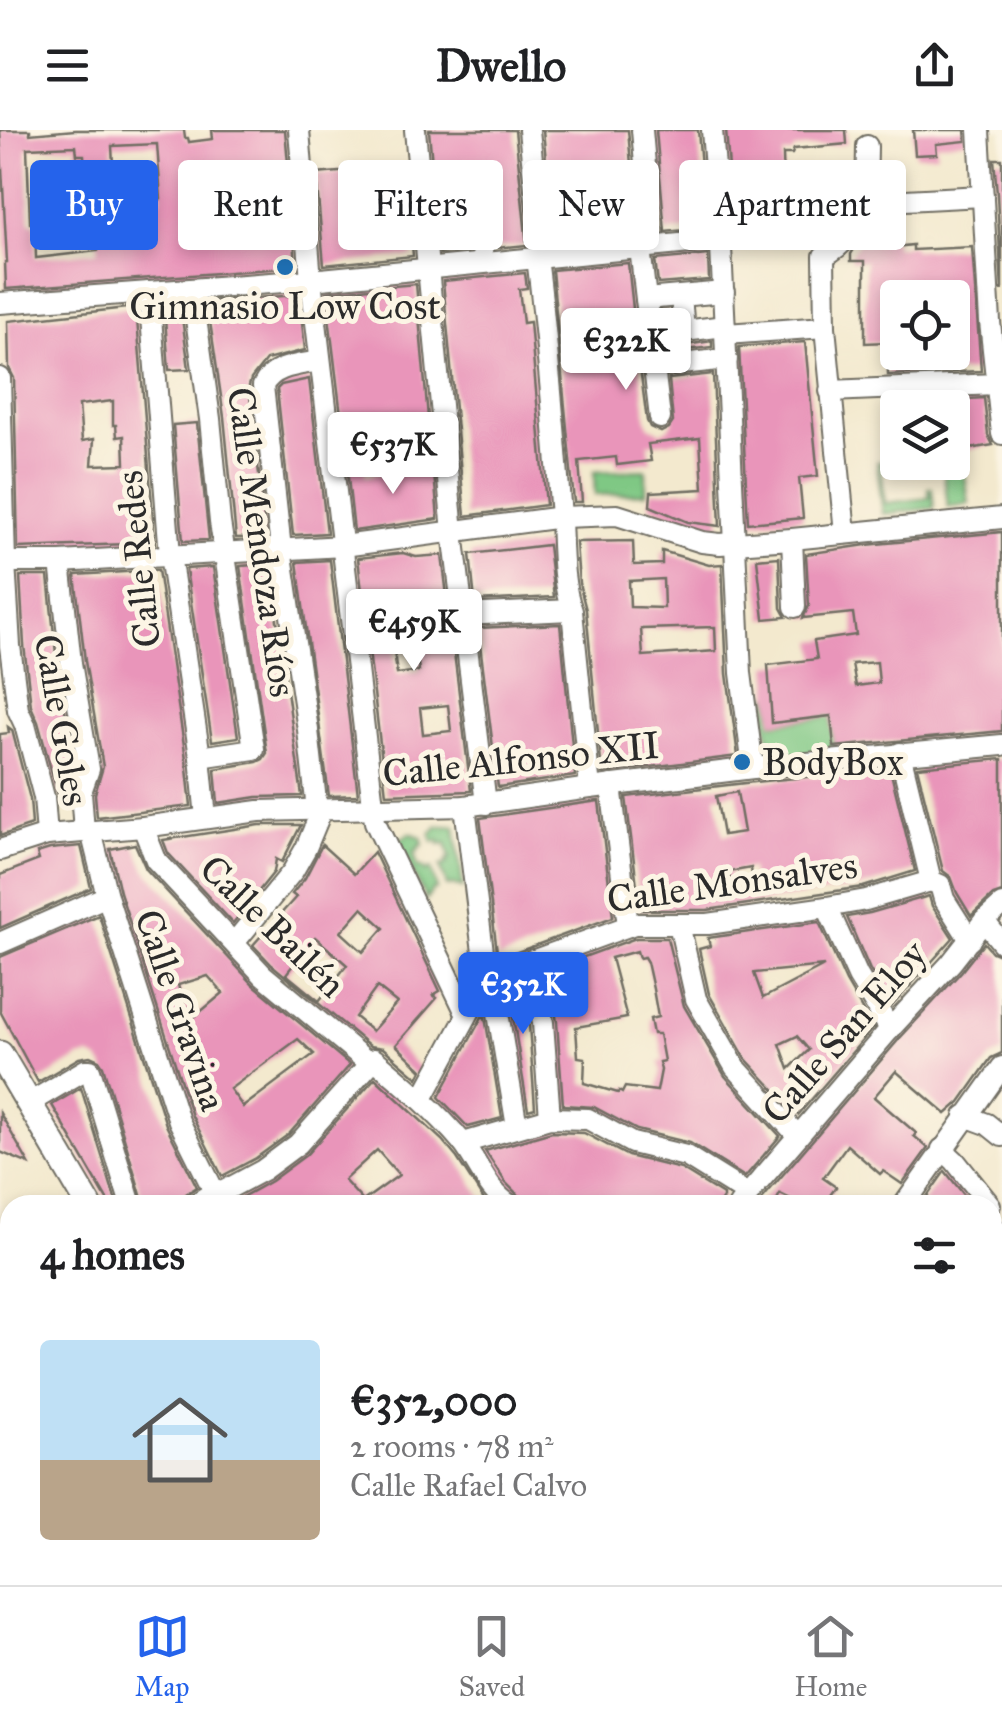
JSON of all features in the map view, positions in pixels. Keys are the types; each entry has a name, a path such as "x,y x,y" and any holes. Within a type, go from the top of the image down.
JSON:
{"main road":[{"path":"0,1054 83,1195"}],"street":[{"path":"299,130 310,280 375,822 466,1013"},
{"path":"415,130 463,614 476,805 475,897 517,1127"},
{"path":"529,130 562,538 600,786 628,926"},
{"path":"642,130 643,160"},
{"path":"712,130 714,160"},
{"path":"979,130 1002,434"},
{"path":"867,146 867,160"},
{"path":"906,200 982,196"},
{"path":"482,250 483,262"},
{"path":"0,303 310,280 614,250"},
{"path":"646,250 646,299 660,418"},
{"path":"722,250 741,673 753,768"},
{"path":"835,250 824,256 824,328 845,533"},
{"name":"Calle Mendoza Ríos","path":"192,290 220,522 254,749 200,756"},
{"name":"Calle Redes","path":"149,292 170,556 206,818"},
{"path":"646,299 724,292"},
{"path":"681,296 684,331 824,328"},
{"path":"654,367 727,359"},
{"path":"234,943 293,870 318,819 263,386 267,377 280,369 320,361"},
{"name":"Calle Goles","path":"0,378 10,646 18,710 44,797 47,835"},
{"path":"830,392 996,384"},
{"path":"5,562 342,546 562,516 618,515 702,542 735,543 1002,518"},
{"path":"792,539 795,607"},
{"name":"Calle Gravina","path":"60,562 70,663 89,769 81,792 87,831 179,1121 216,1195"},
{"path":"463,614 571,610"},
{"path":"0,665 10,646"},
{"name":"Calle Alfonso XII","path":"0,850 47,835 259,811 476,805 753,768 1002,745"},
{"path":"900,753 932,880 940,885 944,899 970,940"},
{"path":"44,797 81,792"},
{"name":"Calle Bailén","path":"143,827 156,860 264,975 422,1099 463,1143 492,1195"},
{"name":"Calle Monsalves","path":"488,977 634,924 708,924 826,907 866,900 932,880"},
{"path":"0,943 106,896"},
{"name":"Calle San Eloy","path":"746,1195 1002,905"},
{"path":"826,907 866,994 890,1029"},
{"path":"984,922 1002,943"},
{"path":"678,924 696,999 735,1067 798,1136"},
{"path":"532,960 543,1023 550,1118"},
{"path":"422,1099 488,977"},
{"path":"220,1195 298,1144 372,1062"},
{"path":"911,1195 1002,1067"},
{"path":"29,1103 90,1070 128,1195"},
{"path":"965,1116 1002,1136"},
{"path":"463,1143 550,1118 588,1118 632,1143 686,1156 738,1195"},
{"path":"942,1149 980,1195"}],"green space":[{"path":"643,328 646,355 594,363 590,336"},
{"path":"877,462 880,462 885,503 929,498 932,488 934,508 883,514"},
{"path":"646,470 646,493 595,495 594,472"},
{"path":"945,480 965,480 969,504 948,507"},
{"path":"829,689 835,753 772,760 763,697 769,696 773,723 825,717"},
{"path":"438,826 455,826 463,888 447,886 440,866 450,858 446,843 433,842 431,834"},
{"path":"410,833 421,837 423,845 414,852 418,867 431,869 437,889 426,900 398,841"}],"building":[{"path":"0,130 30,130 30,134 184,130 189,142 213,139 212,130 285,130 288,160 178,160 178,250 295,250 296,267 6,289"},
{"path":"429,130 515,130 523,245 503,247 503,160 432,160"},
{"path":"543,130 628,130 631,160 546,160"},
{"path":"656,130 698,130 700,160 679,160 679,231 665,232"},
{"path":"726,130 846,130 847,144 794,149 792,154 783,154 783,160 728,160"},
{"path":"913,130 965,130 966,141 936,144 937,154 915,155"},
{"path":"994,159 1002,159 1002,291 997,194"},
{"path":"338,172 338,250 412,250 413,256 324,265 318,174"},
{"path":"913,245 913,250 972,247 981,371 888,375 888,370 970,370 970,280 880,280 880,342 865,343 865,261 851,261 853,250 906,250 906,246"},
{"path":"440,250 469,250 469,251 440,254"},
{"path":"708,255 709,280 658,284 655,260"},
{"path":"628,263 635,327 589,333 593,366 639,360 647,421 661,432 673,422 669,379 713,374 720,526 688,522 650,506 651,492 703,489 700,438 648,444 651,461 617,465 616,457 579,461 582,502 574,502 552,270"},
{"path":"525,273 527,288 519,289 523,323 530,322 546,505 465,516 443,281"},
{"path":"416,284 429,429 345,448 326,292"},
{"path":"299,295 305,350 266,360 249,386 266,537 236,538 207,301"},
{"path":"180,303 189,369 169,370 164,305"},
{"path":"136,307 155,543 18,548 14,378 9,368 8,321","holes":["113,401 117,437 124,436 125,464 92,465 94,439 82,441 79,405"]},
{"path":"661,311 668,311 671,333 678,343 712,341 712,347 666,352"},
{"path":"805,342 818,476 799,478 803,518 748,523 739,347"},
{"path":"309,379 327,533 293,535 277,389"},
{"path":"984,398 988,435 993,445 970,449 970,399"},
{"path":"197,423 209,540 183,541 173,425"},
{"path":"433,462 438,519 354,531 347,469 363,466 366,476"},
{"path":"1002,532 1002,731 834,747 831,716 772,723 768,665 817,659 814,641 856,635 853,613 803,618 809,606 806,554","holes":["877,662 879,683 856,686 852,664"]},
{"path":"633,541 634,565 662,564 662,551 709,565 722,564 727,674 738,756 602,773 576,542","holes":["663,579 664,608 630,607 629,581","715,627 716,651 643,656 641,629"]},
{"path":"548,545 554,597 475,601 470,554"},
{"path":"403,553 416,557 442,555 471,791 386,794 358,558","holes":["416,648 419,671 397,674 394,651","448,705 451,731 423,734 420,708"]},
{"path":"779,557 781,608 786,617 764,619 757,559"},
{"path":"330,560 358,795 329,796 297,562"},
{"path":"269,564 302,796 218,803 215,769 257,762 267,753 240,566"},
{"path":"213,567 238,737 212,741 186,569"},
{"path":"158,570 191,806 97,817 95,794 103,767 75,575"},
{"path":"20,576 48,576 57,664 75,768 67,794 58,795 31,706"},
{"path":"560,624 575,776 498,787 478,628"},
{"path":"8,727 30,799 32,825 0,836 0,734 9,733"},
{"path":"1002,759 1002,892 993,895 971,916 951,877 943,871 917,767"},
{"path":"890,769 915,871 863,887 707,910 640,910 626,797","holes":["737,792 744,832 723,835 716,796","751,868 754,891 732,894 729,872"]},
{"path":"599,801 613,917 498,959 480,818"},
{"path":"260,825 301,825 282,862 276,859 274,872 233,923 168,853 163,840"},
{"path":"135,844 146,869 253,984 350,1065 289,1134 222,1176 192,1116 120,892 110,849","holes":["208,976 223,993 193,1018 190,1007 185,1009 178,985","298,1039 314,1054 243,1107 230,1089"]},
{"path":"322,845 354,874 374,852 440,991 396,1045 422,1070 418,1078 383,1048 370,1046 272,965 253,945 296,897 292,894","holes":["362,908 384,928 363,952 341,932","315,937 347,965 319,1001 286,974","377,987 397,1003 372,1031 355,1017"]},
{"path":"81,846 91,888 0,928 0,875 39,860 37,853"},
{"path":"929,896 953,938 892,1006 870,970 847,917"},
{"path":"99,915 166,1125 197,1187 185,1195 141,1195 99,1060 90,1056 79,1058 38,1082 0,1011 0,957"},
{"path":"819,922 846,982 873,1028 798,1115 746,1059 709,994 699,949 710,946 708,938","holes":["824,966 763,998 754,973","797,1036 809,1050 789,1069 780,1044"]},
{"path":"636,938 667,938 684,1006 725,1076 780,1136 745,1177 690,1143 637,1130 594,1107 563,1105 557,1022 548,970","holes":["637,951 639,958 644,957 647,962 658,1017 650,1019 653,1034 659,1034 664,1061 659,1062 657,1091 625,1087 618,1093 584,1083 585,1058 578,1057 576,1027 627,1018 611,958"]},
{"path":"984,943 1002,956 1002,1053 991,1058 960,1102 946,1114 896,1071 874,1097 928,1148 902,1184 883,1171 880,1174 847,1145 823,1178 836,1187 830,1195 766,1195 900,1038"},
{"path":"522,979 535,1108 528,1110 505,986"},
{"path":"482,1017 502,1118 468,1127 439,1097"},
{"path":"375,1078 442,1140 481,1195 371,1195 399,1175 377,1150 344,1180 358,1195 246,1195 306,1155"},
{"path":"81,1088 114,1195 104,1195 52,1105"},
{"path":"0,1113 29,1164 0,1152"},
{"path":"552,1132 584,1133 628,1156 681,1169 723,1195 518,1195 485,1151"},
{"path":"945,1171 964,1195 928,1195"}],"place":[{"name":"Gimnasio Low Cost","path":"285,267"},
{"name":"BodyBox","path":"742,762"}]}
